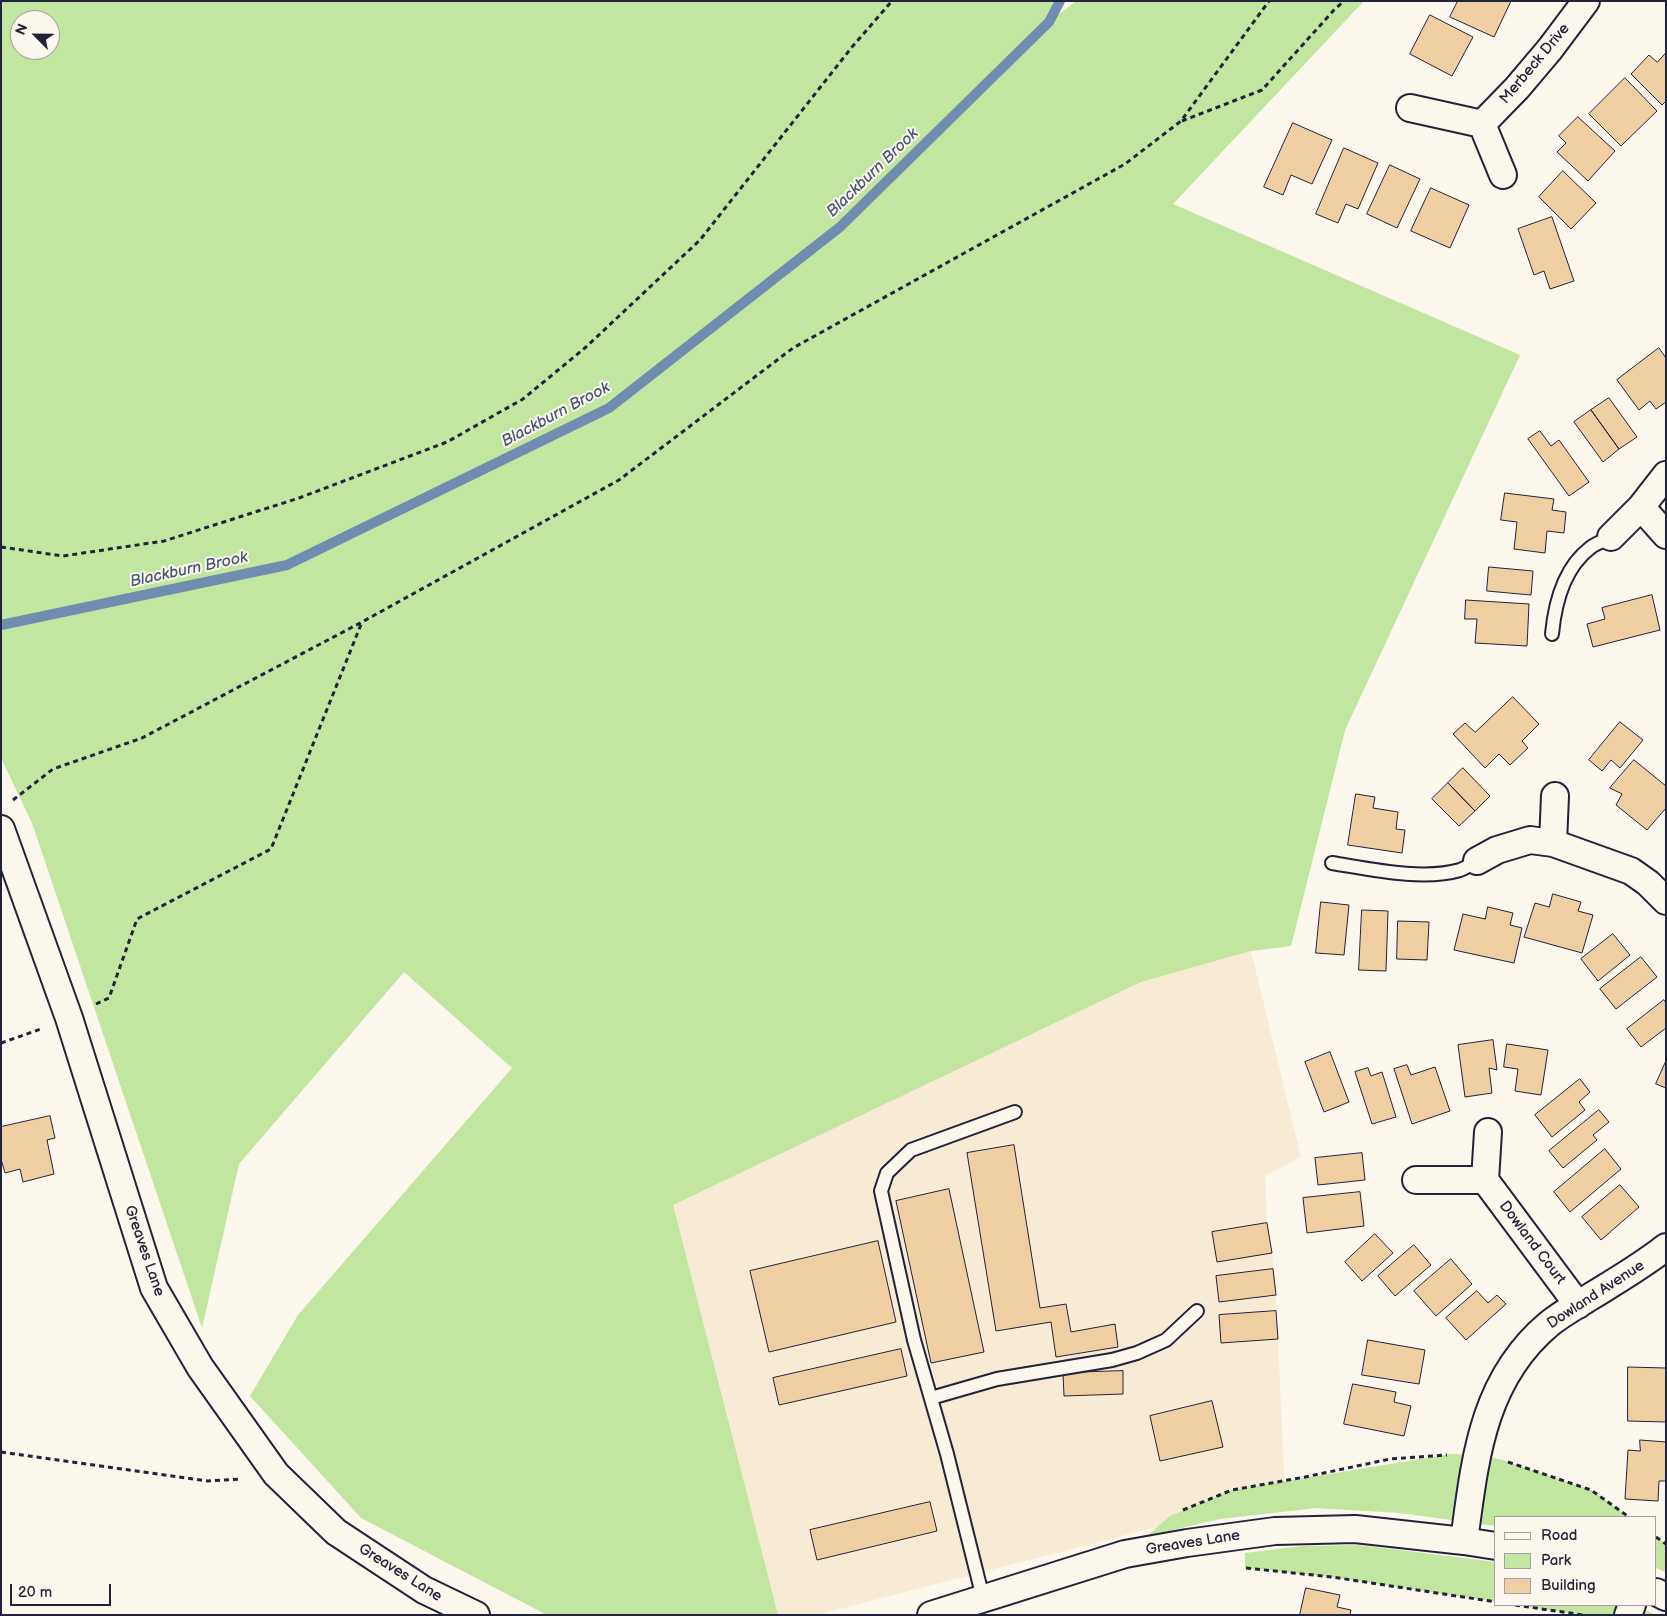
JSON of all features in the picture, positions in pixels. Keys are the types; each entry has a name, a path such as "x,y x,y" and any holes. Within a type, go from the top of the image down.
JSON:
{"street":[{"name":"Merbeck Drive","path":"1482,124 1539,62 1586,1"},
{"path":"1410,108 1482,124 1503,175"},
{"path":"1611,538 1641,507 1666,475"},
{"path":"1641,507 1666,535"},
{"path":"1553,843 1555,796"},
{"name":"Greaves Lane","path":"1,829 69,1018 154,1288 200,1367 276,1474 336,1532 424,1590 476,1615"},
{"path":"1477,861 1497,850 1530,840 1553,843 1631,871 1648,883 1666,901"},
{"path":"1416,1180 1485,1180 1488,1132"},
{"name":"Dowland Court","path":"1485,1180 1578,1305"},
{"name":"Dowland Avenue","path":"1464,1540 1477,1455 1486,1419 1497,1390 1510,1368 1529,1343 1550,1323 1644,1265 1666,1247"},
{"name":"Greaves Lane","path":"931,1615 1125,1554 1275,1531 1356,1529 1464,1540 1494,1546"}],"lane":[{"path":"1552,634 1553,619 1559,593 1573,566 1591,547 1611,538"},
{"path":"1332,863 1388,872 1436,875 1461,870 1477,861"},
{"path":"983,1598 949,1464 914,1340 881,1191 887,1173 911,1150 1015,1112"},
{"path":"931,1398 997,1379 1112,1360 1137,1353 1166,1340 1197,1311"}],"path":[{"path":"1,547 62,556 164,540 299,498 447,442 523,399 586,347 700,240 852,47 892,1"},
{"path":"9,804 53,769 142,738 362,622 619,480 793,348 1125,164 1181,121 1269,1"},
{"path":"1181,121 1262,90 1344,1"},
{"path":"1,1043 69,1018 109,998 137,919 271,848 362,622"},
{"path":"1,1452 208,1481 276,1474"},
{"path":"1178,1512 1232,1490 1306,1478 1390,1459 1451,1454 1477,1455 1503,1460 1591,1490 1627,1516"},
{"path":"1245,1568 1332,1577 1494,1602"},
{"path":"1523,1606 1583,1615"}],"shaded area":[{"path":"1251,951 1301,1157 1265,1176 1267,1223 1276,1295 1285,1494 816,1615 778,1615 672,1205 1141,982"}],"green space":[{"path":"1,1 1054,1 1050,21 1076,1 1364,1 1173,204 1520,355 1345,730 1291,946 1251,951 1141,982 673,1205 778,1615 547,1615 361,1518 250,1396 298,1315 512,1068 404,972 239,1164 202,1328 32,823 1,758"},
{"path":"1451,1454 1477,1455 1503,1460 1591,1490 1628,1516 1494,1516 1494,1526 1400,1513 1316,1508 1220,1519 1147,1536 1170,1516 1232,1490"},
{"path":"1657,1538 1666,1544 1666,1572 1657,1568"},
{"path":"1359,1545 1494,1562 1494,1602 1332,1577 1245,1568 1245,1553 1302,1546"},
{"path":"1522,1606 1634,1606 1657,1615 1583,1615"}],"building":[{"path":"1458,1 1511,1 1494,37 1450,17"},
{"path":"1430,15 1473,37 1452,76 1410,54"},
{"path":"1666,53 1666,101 1662,105 1631,74 1649,55 1657,62"},
{"path":"1625,78 1657,111 1621,146 1589,114"},
{"path":"1578,117 1615,151 1588,181 1557,152 1566,143 1559,136"},
{"path":"1293,123 1332,140 1312,184 1291,175 1283,195 1264,187"},
{"path":"1344,148 1378,163 1358,209 1346,204 1338,223 1316,214"},
{"path":"1390,165 1420,179 1397,228 1367,214"},
{"path":"1563,171 1596,203 1571,229 1539,197"},
{"path":"1431,188 1469,205 1450,248 1411,231"},
{"path":"1552,217 1574,281 1550,289 1544,271 1534,275 1518,229"},
{"path":"1659,348 1666,358 1666,402 1656,409 1650,401 1639,410 1617,380"},
{"path":"1609,398 1637,437 1619,449 1591,410"},
{"path":"1591,410 1619,449 1603,462 1574,422"},
{"path":"1540,431 1551,446 1559,440 1589,482 1569,496 1528,439"},
{"path":"1505,493 1554,499 1552,510 1566,512 1564,533 1547,531 1545,553 1514,549 1517,522 1501,520"},
{"path":"1489,567 1533,571 1531,595 1487,591"},
{"path":"1652,595 1660,630 1593,647 1587,624 1605,619 1602,608"},
{"path":"1466,600 1529,604 1527,646 1475,643 1477,619 1465,619"},
{"path":"1513,697 1539,724 1522,741 1528,748 1510,765 1499,754 1485,768 1453,734 1465,723 1475,732"},
{"path":"1620,722 1643,740 1620,768 1611,760 1602,771 1589,760"},
{"path":"1634,760 1666,786 1666,808 1647,830 1616,805 1622,794 1610,788"},
{"path":"1463,768 1490,796 1475,811 1448,783"},
{"path":"1448,783 1475,811 1459,826 1432,799"},
{"path":"1356,794 1375,797 1373,808 1398,812 1396,829 1405,830 1402,853 1348,845"},
{"path":"1553,894 1581,902 1578,911 1593,915 1582,953 1524,937 1535,903 1549,907"},
{"path":"1321,902 1349,905 1344,955 1316,953"},
{"path":"1488,907 1513,913 1510,925 1522,928 1514,963 1454,950 1463,914 1485,919"},
{"path":"1362,910 1388,911 1386,971 1359,970"},
{"path":"1398,921 1429,922 1427,960 1397,959"},
{"path":"1613,934 1630,955 1598,981 1581,959"},
{"path":"1641,957 1657,977 1616,1009 1600,989"},
{"path":"1664,1000 1666,1003 1666,1028 1641,1047 1627,1029"},
{"path":"1493,1040 1497,1070 1489,1068 1492,1093 1465,1097 1458,1045"},
{"path":"1507,1044 1548,1050 1541,1095 1515,1091 1518,1069 1504,1067"},
{"path":"1330,1052 1349,1102 1324,1112 1305,1062"},
{"path":"1666,1061 1666,1088 1656,1084"},
{"path":"1407,1065 1411,1075 1435,1067 1450,1111 1412,1124 1394,1069"},
{"path":"1368,1068 1371,1076 1382,1072 1396,1117 1372,1124 1355,1072"},
{"path":"1580,1079 1590,1092 1579,1102 1585,1110 1552,1137 1535,1115"},
{"path":"1599,1110 1609,1122 1593,1135 1597,1140 1563,1168 1549,1151"},
{"path":"50,1116 55,1138 47,1140 54,1174 23,1182 20,1169 5,1173 1,1159 1,1127"},
{"path":"1014,1145 1040,1308 1066,1304 1071,1332 1115,1324 1118,1347 1056,1357 1051,1322 996,1331 967,1153"},
{"path":"1605,1149 1621,1169 1570,1212 1554,1192"},
{"path":"1362,1153 1365,1180 1318,1185 1315,1158"},
{"path":"1620,1185 1639,1207 1601,1240 1582,1217"},
{"path":"949,1189 984,1352 931,1363 896,1201"},
{"path":"1360,1192 1364,1226 1307,1233 1303,1198"},
{"path":"1267,1223 1272,1253 1217,1262 1212,1232"},
{"path":"1375,1234 1393,1253 1362,1281 1345,1262"},
{"path":"878,1241 896,1322 769,1352 750,1271"},
{"path":"1414,1245 1431,1265 1395,1296 1378,1276"},
{"path":"1451,1259 1472,1284 1436,1316 1414,1291"},
{"path":"1273,1269 1276,1295 1219,1302 1216,1276"},
{"path":"1477,1291 1488,1303 1497,1295 1506,1304 1466,1340 1446,1318"},
{"path":"1276,1311 1278,1339 1221,1343 1219,1315"},
{"path":"1368,1340 1425,1350 1419,1384 1362,1375"},
{"path":"901,1349 907,1376 779,1405 773,1378"},
{"path":"1628,1367 1666,1368 1666,1422 1628,1421"},
{"path":"1123,1371 1123,1394 1064,1396 1063,1373"},
{"path":"1353,1384 1396,1392 1394,1402 1411,1406 1404,1436 1344,1424"},
{"path":"1212,1401 1223,1447 1160,1461 1150,1416"},
{"path":"1640,1440 1666,1442 1666,1481 1659,1481 1658,1501 1625,1499 1628,1450 1640,1451"},
{"path":"930,1502 937,1531 817,1560 810,1530"},
{"path":"1306,1588 1340,1595 1337,1607 1351,1610 1350,1615 1300,1615"}],"waterway":[{"name":"Blackburn Brook","path":"1,625 287,565 609,408 840,227 1049,22 1060,1"}]}
